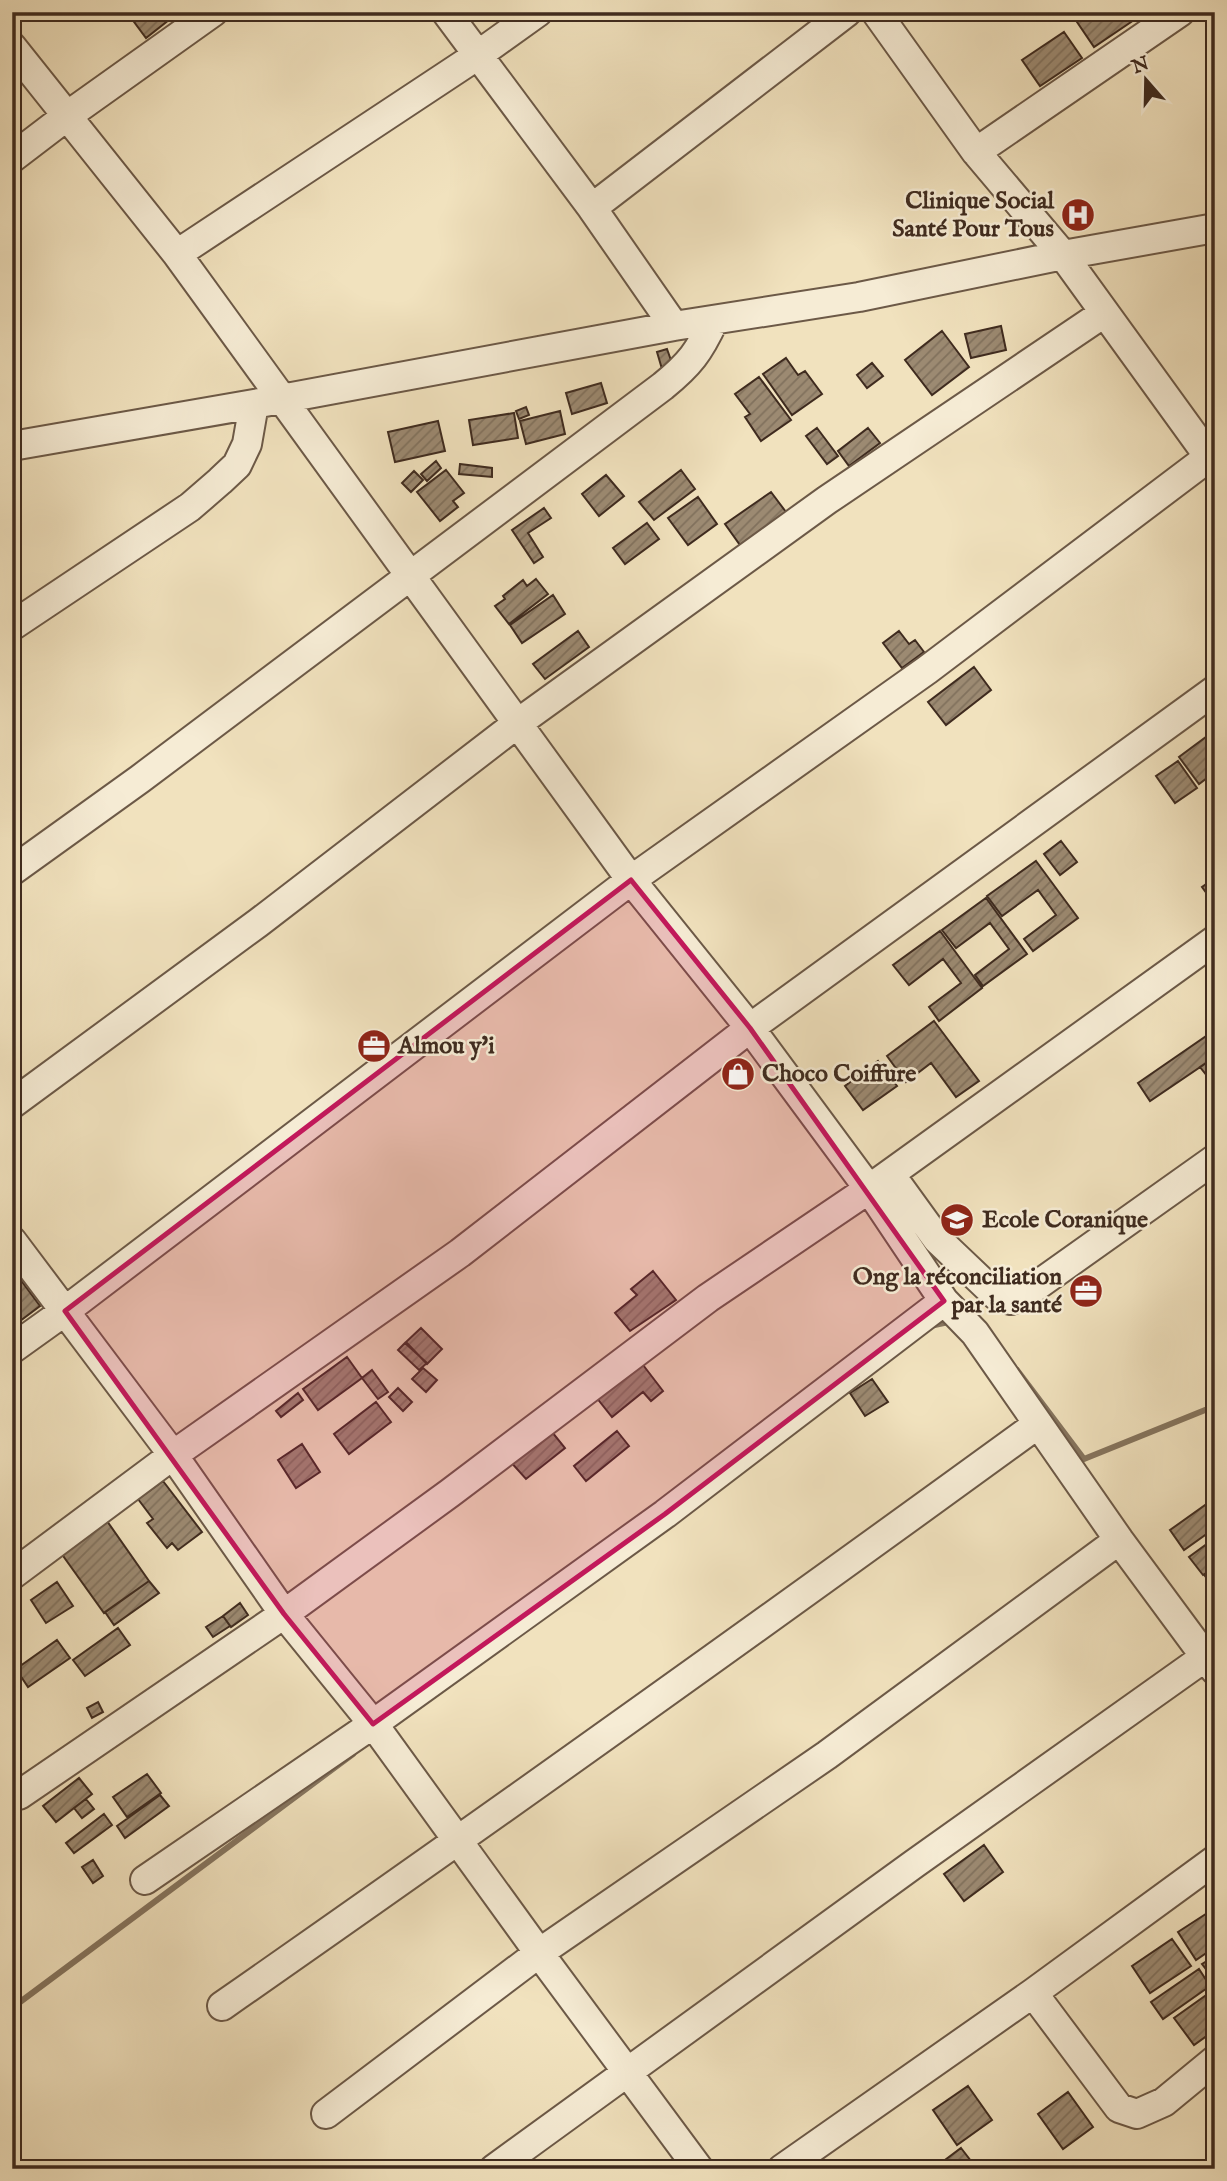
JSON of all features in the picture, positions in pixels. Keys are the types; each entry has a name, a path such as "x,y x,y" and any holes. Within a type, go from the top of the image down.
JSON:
{"street":[{"path":"12,158 213,12"},
{"path":"446,12 592,208 674,326"},
{"path":"177,254 478,55 538,12"},
{"path":"592,208 847,12"},
{"path":"12,1349 631,880 927,670 1212,461 1063,255 976,152 876,12"},
{"path":"976,152 1180,12"},
{"path":"12,47 177,254 631,880 879,1182 997,1296 1011,1300 1026,1294 1215,1159"},
{"path":"12,446 674,326 859,297 1063,255 1215,228"},
{"path":"12,1104 258,923 518,723 827,500 1104,313"},
{"path":"12,871 140,779 685,368 701,348 714,320"},
{"path":"12,626 190,507 220,481 237,465 247,443 254,404"},
{"path":"12,1575 173,1455 460,1253 750,1028 1215,690"},
{"path":"19,1795 284,1614 450,1493 708,1298 879,1182 1215,940"},
{"path":"494,2169 627,2071 1212,1659 1119,1540 973,1330 948,1305 879,1182"},
{"path":"12,1241 173,1455 284,1614 378,1731 699,2169"},
{"path":"145,1880 378,1731 948,1305"},
{"path":"222,2006 458,1842 1038,1424"},
{"path":"326,2114 539,1953 827,1755 1119,1540"},
{"path":"782,2169 1033,1993 1215,1860"},
{"path":"1033,1993 1119,2108 1137,2114 1164,2102 1215,2060"}],"highlighted area":[{"path":"631,880 750,1028 944,1301 665,1514 373,1724 284,1614 65,1311"}],"building":[{"path":"132,12 179,12 146,38 129,15"},
{"path":"1085,12 1129,12 1134,20 1094,47 1075,19"},
{"path":"1064,32 1082,58 1040,86 1022,60"},
{"path":"1001,326 1006,350 971,358 965,334"},
{"path":"942,331 969,367 932,395 905,360"},
{"path":"667,349 673,366 662,369 657,352"},
{"path":"786,358 798,375 805,371 822,394 792,415 763,374"},
{"path":"872,363 883,376 867,388 857,375"},
{"path":"759,377 791,420 761,441 745,417 750,414 735,394"},
{"path":"601,383 607,403 572,414 566,393"},
{"path":"526,407 529,415 519,419 516,411"},
{"path":"560,411 565,434 526,444 520,421"},
{"path":"514,413 518,438 473,445 469,420"},
{"path":"438,421 445,451 395,462 388,432"},
{"path":"817,428 838,456 827,464 806,436"},
{"path":"868,428 880,443 849,466 838,451"},
{"path":"436,461 441,468 427,481 421,474"},
{"path":"460,464 492,468 492,477 459,474"},
{"path":"446,470 464,493 453,501 458,507 440,521 417,492"},
{"path":"681,470 695,489 654,520 639,502"},
{"path":"414,471 423,480 411,492 402,483"},
{"path":"606,475 624,496 599,516 582,494"},
{"path":"771,492 786,512 740,545 725,524"},
{"path":"698,497 717,524 688,545 668,518"},
{"path":"544,508 551,518 528,533 543,557 534,563 512,530"},
{"path":"647,523 659,539 625,564 613,548"},
{"path":"536,579 548,594 509,624 495,606 523,580 527,586"},
{"path":"553,595 565,614 522,643 510,625"},
{"path":"578,631 589,647 545,679 533,664"},
{"path":"899,631 909,644 915,640 924,652 902,668 883,643"},
{"path":"974,667 991,690 946,725 928,702"},
{"path":"1210,734 1215,741 1215,772 1199,784 1179,757"},
{"path":"1178,761 1197,788 1175,803 1156,776"},
{"path":"1061,841 1077,862 1060,875 1044,854"},
{"path":"1036,861 1078,918 1033,951 1024,939 1056,915 1038,890 1002,916 987,896"},
{"path":"1215,878 1215,905 1202,887"},
{"path":"986,898 1027,954 983,986 975,975 1009,949 990,923 956,948 942,930"},
{"path":"940,931 982,988 939,1021 929,1007 961,983 943,959 909,985 893,965"},
{"path":"934,1021 979,1081 956,1097 931,1063 906,1082 887,1056"},
{"path":"1215,1030 1215,1057 1150,1101 1138,1083"},
{"path":"1215,1057 1215,1086 1200,1067"},
{"path":"878,1061 897,1086 863,1110 845,1086"},
{"path":"653,1271 676,1300 630,1331 615,1313 637,1295 631,1289"},
{"path":"20,1279 40,1306 12,1327 12,1284"},
{"path":"421,1328 442,1349 427,1364 406,1342"},
{"path":"405,1343 427,1363 419,1370 398,1350"},
{"path":"347,1357 362,1378 318,1410 303,1389"},
{"path":"640,1361 663,1391 651,1401 643,1392 612,1417 596,1397"},
{"path":"423,1368 437,1380 426,1392 412,1379"},
{"path":"372,1370 388,1392 378,1399 362,1378"},
{"path":"872,1379 888,1402 865,1416 850,1393"},
{"path":"398,1388 412,1402 403,1411 389,1397"},
{"path":"298,1393 303,1400 281,1417 276,1411"},
{"path":"376,1402 391,1422 349,1454 334,1434"},
{"path":"548,1427 565,1448 526,1479 508,1459"},
{"path":"617,1431 629,1446 586,1481 574,1466"},
{"path":"302,1444 320,1472 296,1488 278,1460"},
{"path":"163,1481 202,1532 178,1550 172,1543 167,1548 147,1523 153,1519 138,1499"},
{"path":"1215,1498 1215,1528 1184,1550 1170,1530"},
{"path":"107,1521 149,1581 104,1613 61,1553"},
{"path":"1215,1538 1215,1567 1203,1575 1189,1557"},
{"path":"1215,1568 1215,1589 1205,1576"},
{"path":"149,1581 159,1593 114,1625 105,1612"},
{"path":"57,1582 73,1606 46,1623 31,1600"},
{"path":"240,1603 248,1615 231,1627 223,1616"},
{"path":"223,1616 230,1626 213,1637 206,1627"},
{"path":"118,1628 130,1645 85,1676 73,1660"},
{"path":"57,1640 70,1658 28,1687 16,1669"},
{"path":"98,1702 103,1712 92,1718 87,1708"},
{"path":"147,1774 161,1793 127,1817 113,1797"},
{"path":"79,1778 92,1794 56,1822 43,1806"},
{"path":"160,1795 169,1806 125,1838 117,1826"},
{"path":"86,1799 94,1809 82,1818 74,1808"},
{"path":"104,1814 112,1825 74,1853 66,1843"},
{"path":"984,1845 1003,1872 964,1901 944,1874"},
{"path":"93,1860 103,1876 93,1883 82,1867"},
{"path":"1215,1908 1215,1947 1196,1960 1178,1932"},
{"path":"1172,1939 1191,1966 1150,1993 1132,1966"},
{"path":"1215,1956 1215,1981 1202,1964"},
{"path":"1199,1969 1210,1986 1163,2019 1151,2002"},
{"path":"1212,1991 1215,1996 1215,2030 1194,2045 1174,2018"},
{"path":"968,2086 992,2120 957,2145 933,2110"},
{"path":"1068,2092 1093,2127 1063,2149 1038,2114"},
{"path":"961,2148 974,2165 970,2169 945,2169 941,2163"}],"waterway":[{"path":"930,1326 953,1321"},
{"path":"1017,1370 1084,1459 1215,1406"},
{"path":"12,2008 353,1754"}],"place":[{"name":"Clinique Social Santé Pour Tous","path":"1078,215"},
{"name":"Almou y'i","path":"374,1046"},
{"name":"Choco Coiffure","path":"738,1074"},
{"name":"Ecole Coranique","path":"957,1220"},
{"name":"Ong la réconciliation par la santé","path":"1086,1291"}]}
